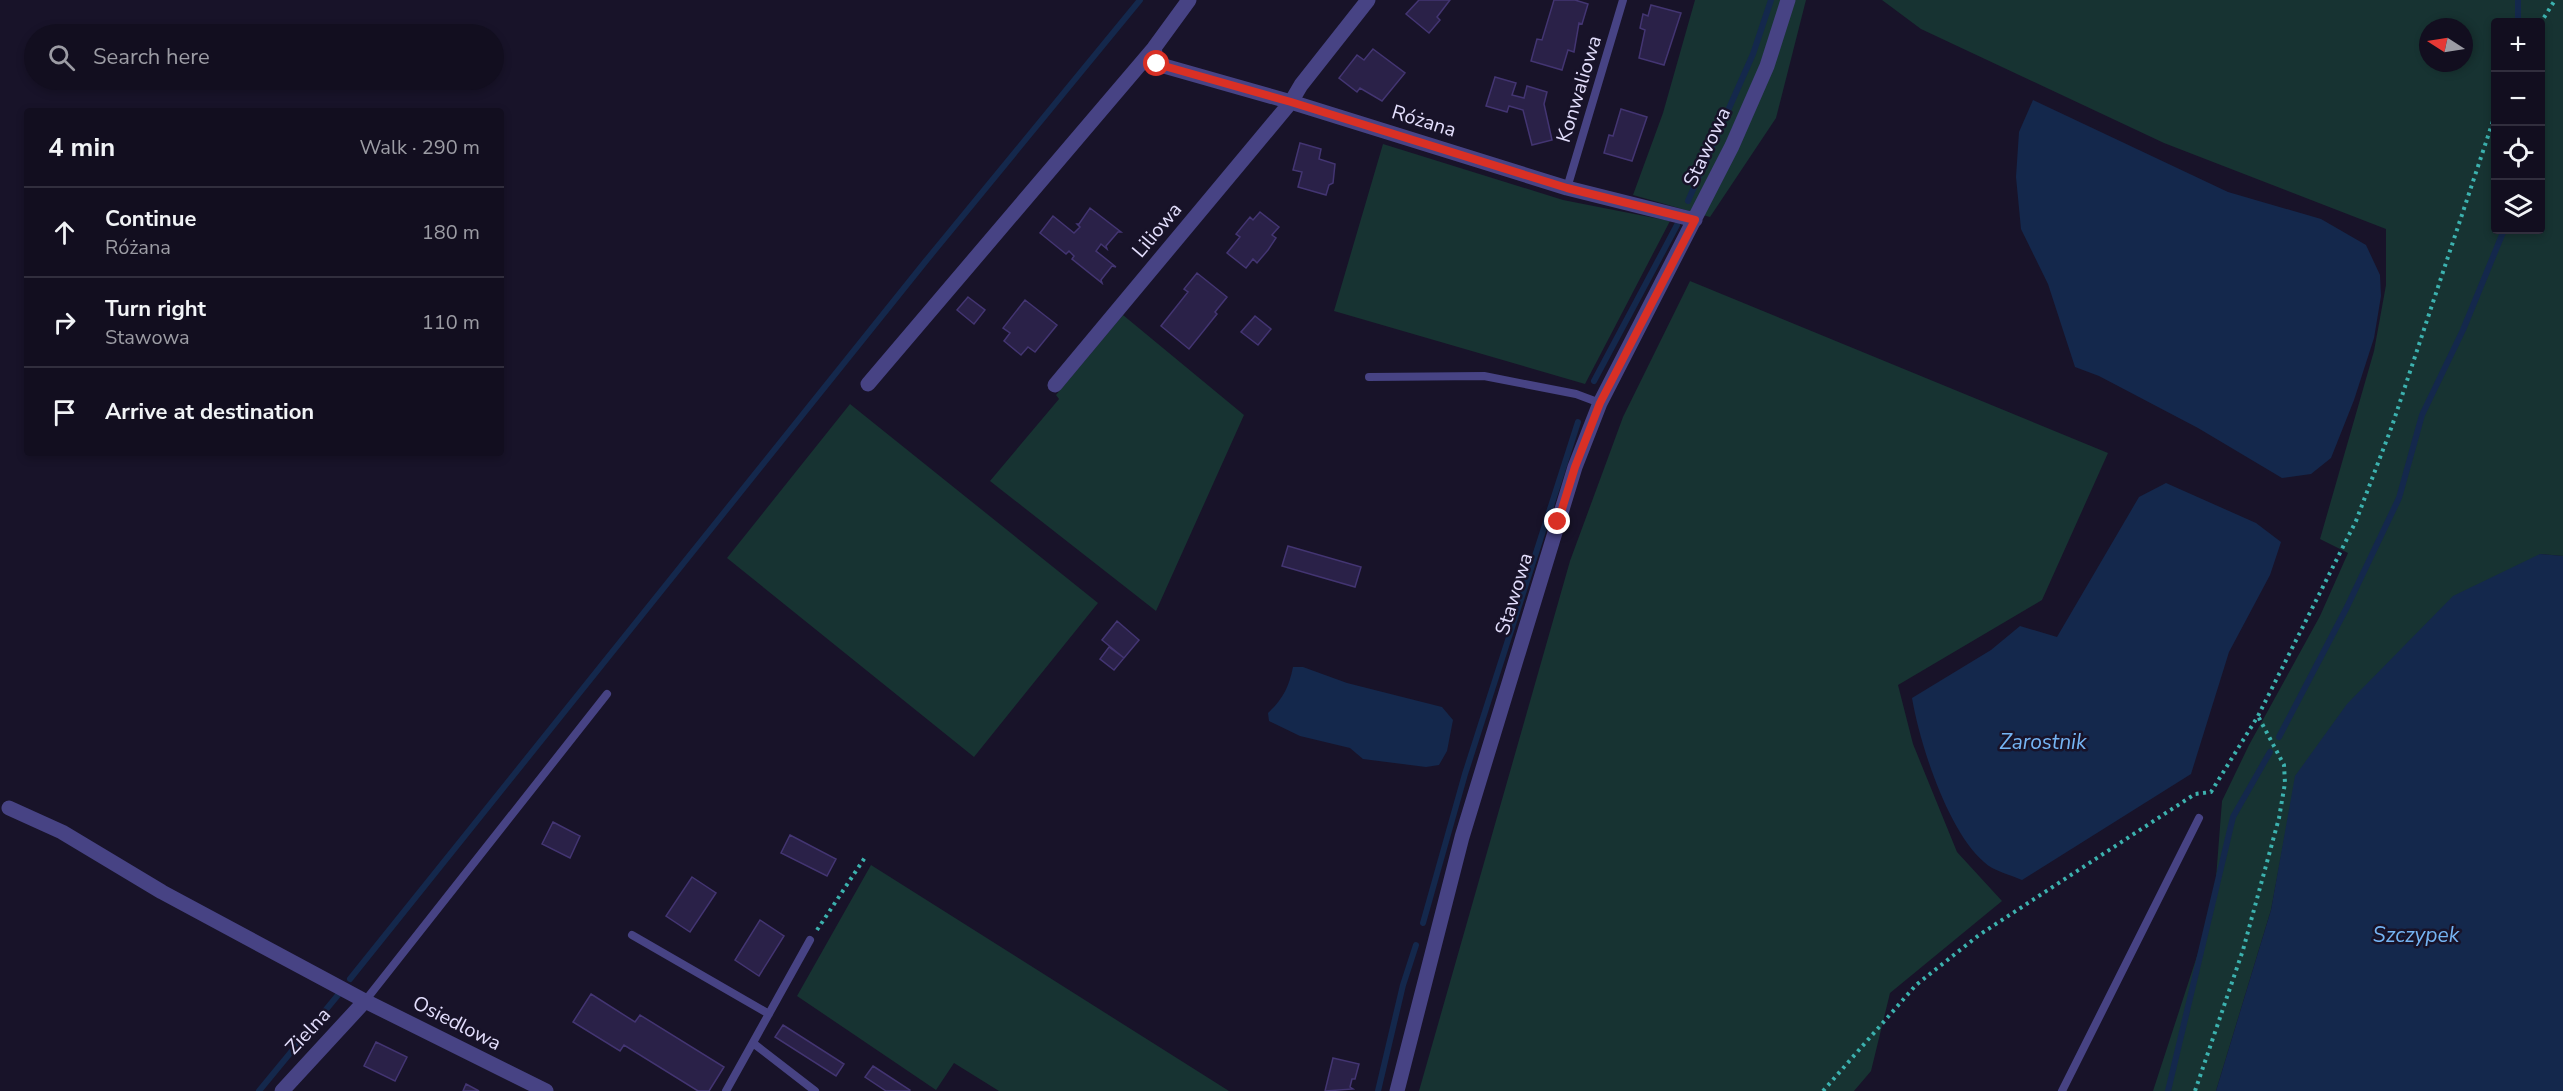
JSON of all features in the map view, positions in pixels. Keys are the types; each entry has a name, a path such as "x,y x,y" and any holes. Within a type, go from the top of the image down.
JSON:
{"street":[{"path":"868,384 1154,48 1189,0"},
{"name":"Liliowa","path":"1054,385 1291,102 1301,85 1368,0"},
{"name":"Stawowa","path":"1397,1091 1462,837 1575,467 1600,403 1732,146 1767,66 1788,0"},
{"name":"Różana","path":"1154,48 1157,64 1291,102 1567,188 1695,220"},
{"name":"Osiedlowa","path":"9,808 62,832 162,892 365,1001 546,1091"},
{"name":"Zielna","path":"282,1091 365,1001"}],"lane":[{"name":"Konwaliowa","path":"1567,188 1623,0"},
{"path":"1369,377 1484,375 1576,394 1600,403"},
{"path":"365,1001 607,694"},
{"path":"2062,1091 2199,818"},
{"path":"632,935 769,1014"},
{"path":"726,1091 810,940"},
{"path":"753,1043 815,1091"}],"path":[{"path":"2544,18 2555,0"},
{"path":"1823,1091 1916,985 1979,934 2195,794 2211,792 2258,716 2356,520 2392,426 2491,126"},
{"path":"2195,1091 2242,950 2280,818 2285,783 2284,765 2258,716"},
{"path":"810,940 866,856"}],"green space":[{"path":"1695,0 1806,0 1776,118 1710,217 1633,195 1663,113"},
{"path":"1882,0 2563,0 2563,556 2540,554 2296,776 2271,910 2216,1091 2153,1091 2214,904 2222,801 2249,745 2320,616 2348,553 2320,539 2374,351 2386,285 2386,229 2164,143 1921,29"},
{"path":"1383,144 1563,200 1670,221 1585,384 1334,311"},
{"path":"1690,281 2108,453 2042,600 1898,685 1913,744 1957,852 2002,901 1890,993 1871,1071 1854,1091 1419,1091 1570,561 1623,417"},
{"path":"1123,315 1244,415 1156,611 990,481 1059,399 1056,395"},
{"path":"850,404 1098,603 974,757 727,558"},
{"path":"871,865 1229,1091 999,1091 954,1063 936,1090 797,996"}],"water":[{"path":"2033,100 2228,192 2321,219 2366,245 2380,275 2381,296 2374,338 2354,400 2331,458 2311,474 2282,478 2198,428 2099,376 2075,367 2048,284 2021,229 2016,177 2019,132"},
{"name":"Zarostnik","path":"2166,483 2256,523 2281,542 2270,575 2229,652 2191,774 2022,880 1984,862 1959,830 1929,762 1912,698 1991,650 2020,626 2057,637 2139,497"},
{"name":"Szczypek","path":"2540,554 2563,556 2563,1091 2216,1091 2271,910 2295,776 2347,704 2453,596"},
{"path":"1293,667 1303,667 1347,683 1442,707 1453,720 1447,751 1439,765 1426,767 1363,759 1350,748 1300,736 1269,721 1268,713 1285,692"}],"building":[{"path":"1419,0 1450,0 1437,17 1440,20 1429,33 1406,14"},
{"path":"1554,0 1575,0 1588,4 1582,24 1579,23 1574,52 1568,50 1562,70 1531,61 1537,39 1542,40"},
{"path":"1651,5 1681,13 1664,65 1639,58 1645,30 1640,28 1643,14 1648,16"},
{"path":"1373,49 1405,73 1382,101 1360,88 1357,92 1339,78 1357,55 1364,60"},
{"path":"1495,77 1516,83 1512,95 1524,98 1527,86 1547,92 1544,104 1552,140 1532,145 1523,110 1509,106 1507,112 1486,106"},
{"path":"1621,109 1647,117 1632,161 1604,153 1609,135 1613,136"},
{"path":"1300,143 1321,149 1319,159 1335,164 1333,183 1329,185 1326,195 1298,187 1302,172 1293,170"},
{"path":"1090,208 1121,232 1118,232 1106,246 1107,249 1101,244 1096,251 1116,267 1112,266 1101,280 1102,283 1072,259 1074,256 1069,251 1066,254 1040,233 1053,216 1074,233 1080,227 1077,224"},
{"path":"1260,212 1279,227 1272,235 1276,238 1268,250 1257,263 1253,259 1246,268 1227,253 1240,237 1236,234 1250,217 1253,220"},
{"path":"1197,273 1227,297 1215,312 1217,314 1189,349 1161,326 1188,292 1184,289"},
{"path":"968,297 985,310 974,324 957,310"},
{"path":"1025,300 1057,325 1035,352 1028,347 1021,355 1004,341 1010,333 1003,328"},
{"path":"1255,316 1271,329 1258,345 1241,332"},
{"path":"1288,546 1361,567 1355,587 1282,566"},
{"path":"1117,621 1139,640 1124,658 1102,640"},
{"path":"1109,647 1124,658 1114,670 1100,659"},
{"path":"553,822 580,836 570,858 542,844"},
{"path":"790,835 836,859 827,876 781,853"},
{"path":"692,877 716,893 690,932 666,916"},
{"path":"760,920 784,936 759,976 735,960"},
{"path":"591,994 635,1022 640,1015 724,1067 709,1091 698,1091 624,1045 620,1051 573,1022"},
{"path":"783,1025 844,1064 836,1076 775,1037"},
{"path":"376,1042 407,1057 395,1081 364,1066"},
{"path":"1333,1058 1359,1064 1350,1087 1353,1089 1325,1091"},
{"path":"873,1066 910,1090 886,1091 865,1077"},
{"path":"466,1084 479,1091 463,1091"}],"waterway":[{"path":"350,979 925,262 1140,0"},
{"path":"1688,201 1753,54 1771,0"},
{"path":"2518,0 2518,18"},
{"path":"1594,381 1677,225"},
{"path":"2279,737 2346,609 2399,498 2422,415 2463,330 2502,234"},
{"path":"1423,923 1465,774 1578,422"},
{"path":"2168,1091 2233,817 2270,752"},
{"path":"1378,1091 1403,985 1416,945"},
{"path":"259,1091 338,995"}],"route":[{"path":"1157,64 1291,102 1567,188 1695,220 1600,403 1575,467 1558,522"}]}
